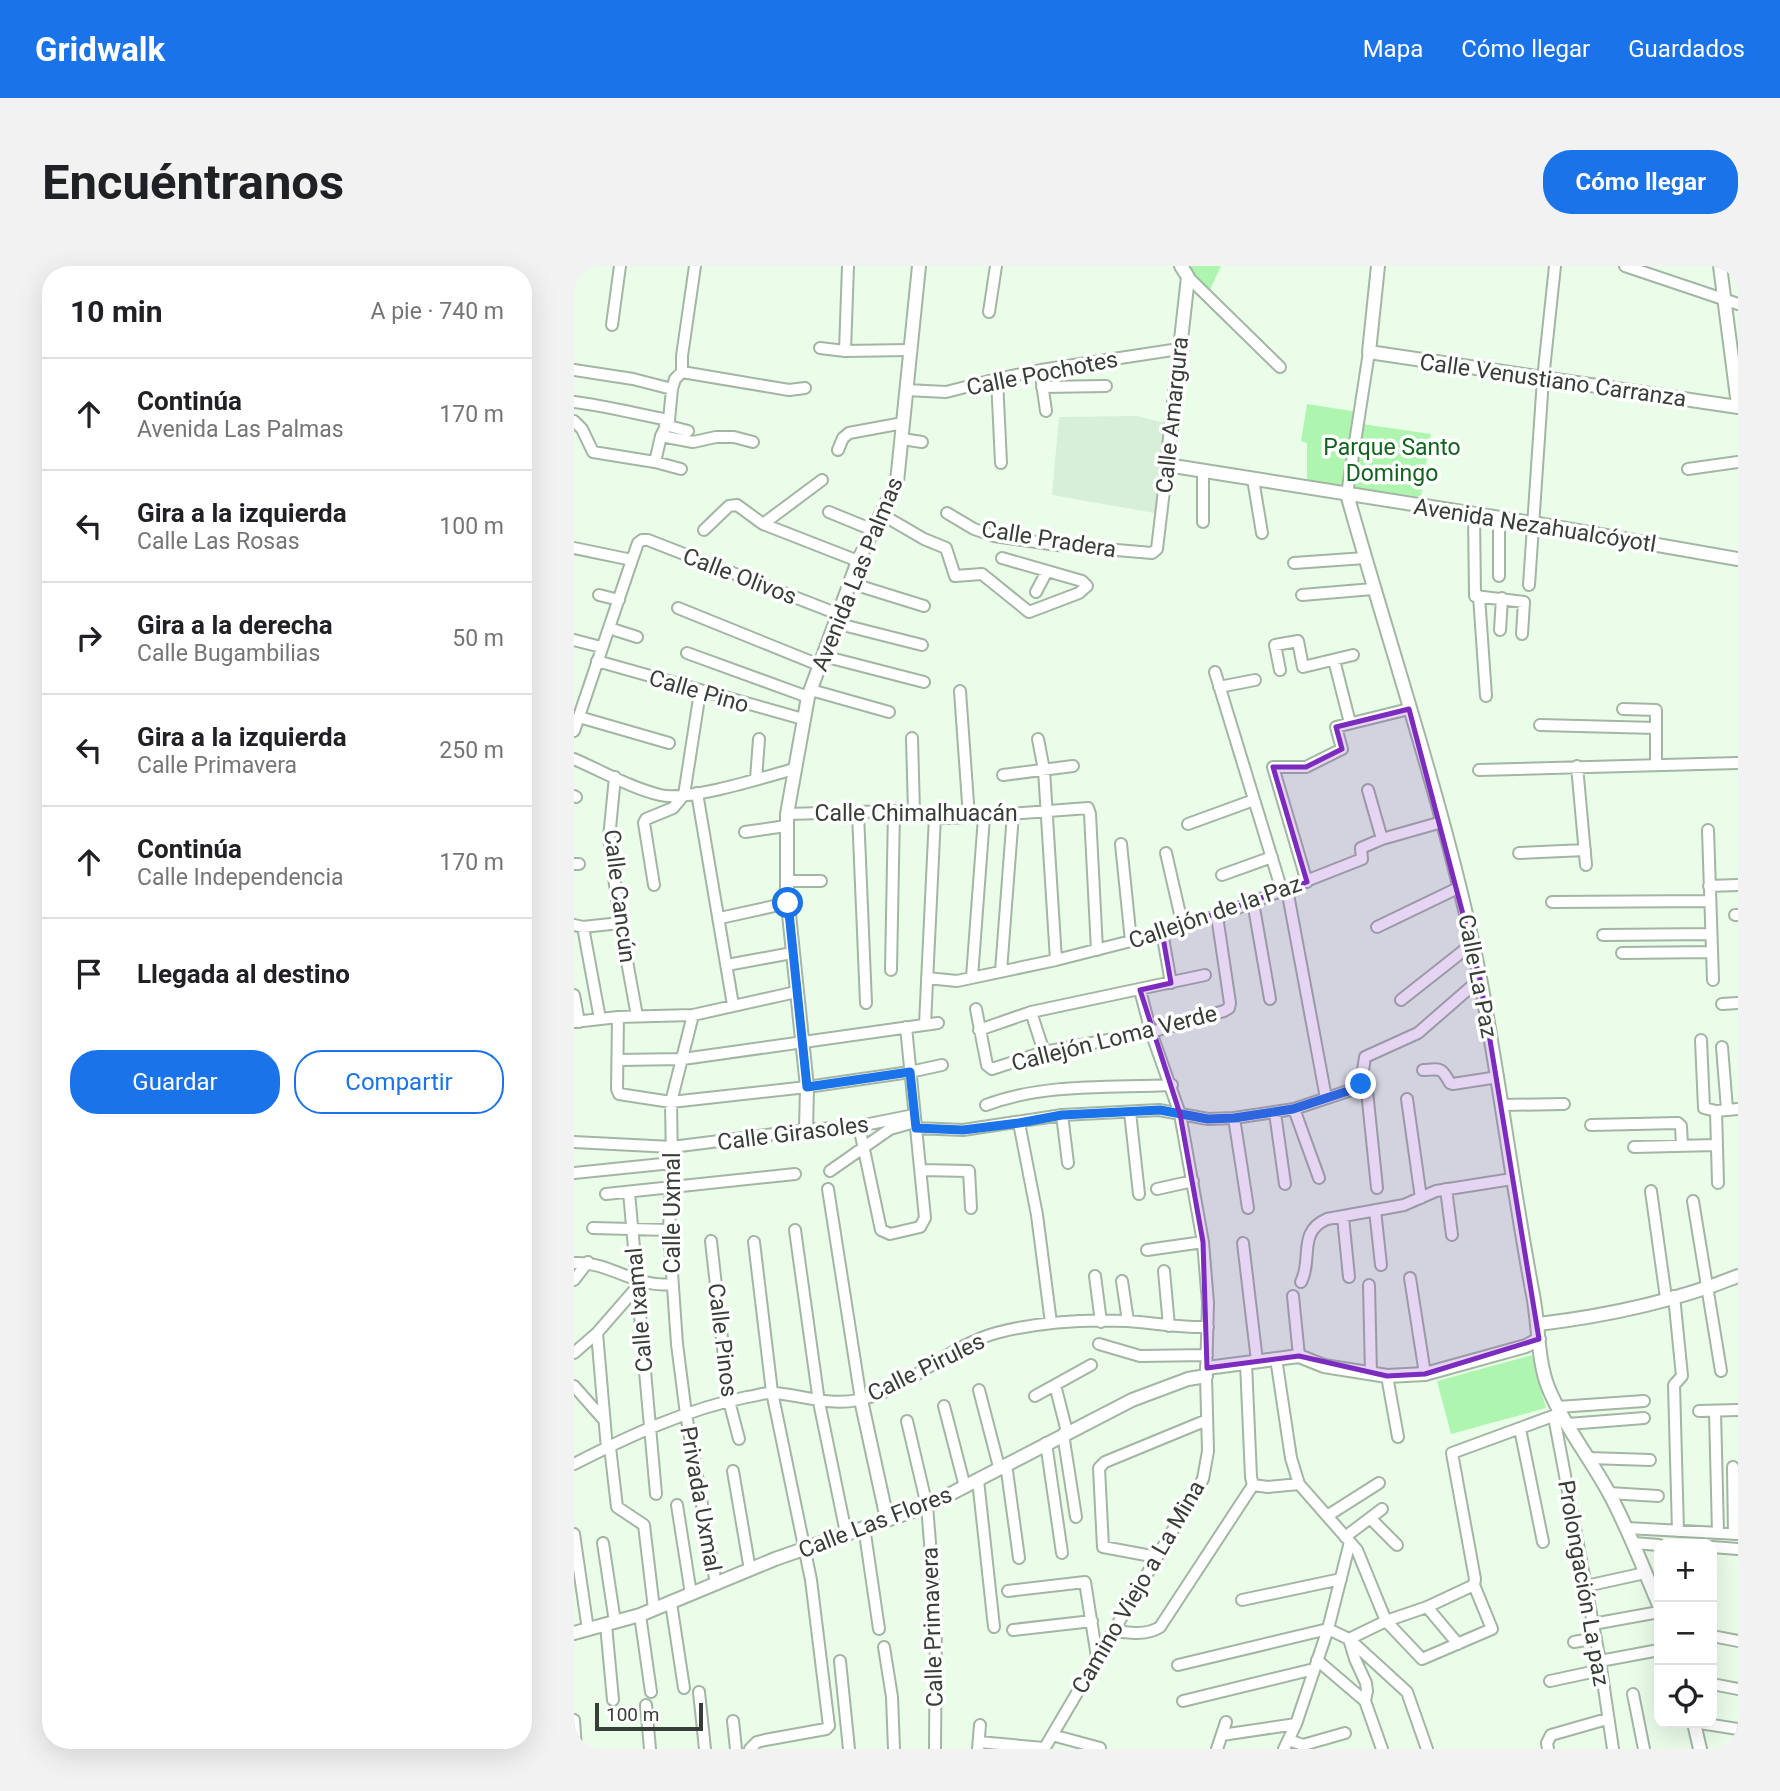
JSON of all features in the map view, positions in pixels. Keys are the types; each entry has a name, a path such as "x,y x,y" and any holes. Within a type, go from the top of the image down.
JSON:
{"main road":[{"name":"Avenida Las Palmas","path":"806,1130 807,1087 788,903 786,820 809,694 858,561 897,482 919,266"},
{"path":"1369,352 1378,266"},
{"path":"1720,266 1738,406"},
{"name":"Calle Amargura","path":"1167,465 1184,272"},
{"name":"Calle Venustiano Carranza","path":"1369,352 1738,406"},
{"name":"Avenida Nezahualcóyotl","path":"1167,465 1738,559"},
{"name":"Calle La Paz","path":"1347,494 1460,887 1503,1105 1512,1180 1538,1324 1542,1366 1561,1415 1590,1458 1627,1528 1658,1602"},
{"path":"1538,1324 1586,1318 1707,1288 1738,1276"},
{"name":"Calle Las Flores","path":"574,1633 640,1615 846,1533 927,1506 1065,1433 1132,1400 1188,1379 1207,1367 1299,1356 1324,1366 1371,1374 1425,1374 1526,1346 1539,1339"},
{"path":"861,1400 887,1519"},
{"path":"1695,1728 1700,1749"}],"street":[{"path":"612,325 620,266"},
{"path":"655,462 672,389 682,372 695,266"},
{"path":"845,351 848,266"},
{"path":"989,312 996,266"},
{"path":"1530,585 1543,379 1555,267 1542,266"},
{"path":"1625,266 1642,269 1738,304"},
{"path":"1184,272 1280,367"},
{"path":"820,348 845,351 909,350"},
{"name":"Calle Pochotes","path":"906,390 946,392 1041,370 1179,349"},
{"path":"1347,494 1369,352"},
{"path":"574,370 633,379 672,389"},
{"path":"1041,370 1046,411"},
{"path":"682,372 789,390 805,388"},
{"path":"997,379 1001,463"},
{"path":"1042,387 1106,386"},
{"path":"574,402 608,406 628,412 693,442 716,437 734,437 753,442"},
{"path":"574,421 582,429 593,452 655,462 681,470"},
{"path":"838,450 843,438 849,433 903,423"},
{"path":"665,427 688,431"},
{"path":"902,439 922,442"},
{"path":"1688,469 1738,462"},
{"name":"Calle Amargura","path":"1155,552 1167,465"},
{"path":"1203,471 1203,522"},
{"path":"1254,479 1262,533"},
{"path":"763,524 822,480"},
{"path":"704,530 729,506 734,505 763,524 858,561"},
{"path":"829,512 873,530"},
{"name":"Calle Pradera","path":"947,513 974,529 994,536 1058,545 1155,552"},
{"name":"Calle Pradera","path":"881,514 924,539 946,548 955,576 982,574 1029,612 1079,593 1087,586 1085,582 1047,571"},
{"path":"1474,514 1475,596 1524,602 1522,634"},
{"path":"1499,518 1499,576"},
{"name":"Calle Olivos","path":"632,560 638,543 648,540 836,618 922,645"},
{"path":"574,548 632,560 574,731"},
{"path":"1002,558 1047,571 1035,592"},
{"path":"1294,563 1365,558"},
{"path":"850,583 924,606"},
{"path":"1303,595 1373,589"},
{"path":"599,595 619,600"},
{"path":"1479,596 1486,696"},
{"path":"1500,630 1502,598"},
{"path":"678,608 821,660 924,682"},
{"path":"609,628 637,637"},
{"path":"574,639 601,647"},
{"path":"1280,670 1275,645 1298,641 1303,667 1353,655"},
{"path":"687,653 809,694 889,712"},
{"path":"1334,660 1350,723"},
{"name":"Calle Pino","path":"597,661 803,719"},
{"path":"1214,672 1241,765 1285,890 1326,1098"},
{"path":"1219,687 1255,680"},
{"path":"960,691 969,817"},
{"path":"654,885 645,820 677,805 684,795 700,692"},
{"path":"1307,882 1273,767 1306,767 1342,748 1336,727 1409,709"},
{"path":"1623,709 1656,710 1656,764"},
{"path":"578,713 669,743"},
{"path":"1540,725 1656,728"},
{"path":"912,738 914,812"},
{"path":"756,779 759,739"},
{"path":"1038,739 1044,770 1056,960"},
{"path":"574,759 662,796 697,793 794,769"},
{"path":"1479,770 1738,763"},
{"path":"1003,775 1073,766"},
{"path":"1577,766 1586,865"},
{"name":"Calle Cancún","path":"615,777 609,838 620,923 637,1016"},
{"path":"1368,790 1382,839"},
{"path":"697,793 733,1005"},
{"path":"1188,824 1254,800"},
{"name":"Calle Chimalhuacán","path":"746,832 786,820 858,813 894,811 935,816 984,817 1088,808 1097,950"},
{"path":"891,970 894,811"},
{"path":"858,813 866,1003"},
{"path":"1001,971 1013,814"},
{"path":"925,1024 935,816"},
{"path":"972,977 984,817"},
{"name":"Callejón de la Paz","path":"927,978 957,981 1056,960 1183,927 1362,859 1361,848 1382,839 1442,822"},
{"path":"1708,830 1713,980"},
{"path":"1121,844 1131,941"},
{"path":"1519,853 1585,850"},
{"path":"1166,853 1183,927"},
{"path":"1222,875 1272,857"},
{"path":"787,881 821,881"},
{"path":"1709,886 1738,885"},
{"path":"1377,927 1460,887"},
{"path":"1552,902 1710,901"},
{"path":"1253,902 1270,999"},
{"path":"720,918 788,903"},
{"name":"Callejón Loma Verde","path":"979,1030 989,1069 1044,1052 1151,1032 1228,1008 1230,1003 1217,916"},
{"path":"600,1019 579,926 620,923"},
{"path":"1162,932 1171,984"},
{"path":"1604,935 1711,934"},
{"path":"1401,1000 1472,944"},
{"path":"1622,953 1712,952"},
{"path":"727,965 792,953"},
{"path":"976,1009 979,1030 1031,1012 1205,975"},
{"path":"1377,1188 1367,1091 1361,1084 1365,1057 1418,1033 1480,979"},
{"name":"Camino Viejo a La Mina","path":"1044,1748 1203,1479 1208,1451 1208,1327 1203,1242 1176,1100 1151,1032 1140,990"},
{"path":"574,995 577,1022 618,1017 692,1015 796,992"},
{"path":"1722,1004 1738,1003"},
{"path":"1031,1012 1044,1052"},
{"name":"Calle Uxmal","path":"686,1413 669,1230 671,1102 692,1015"},
{"path":"618,1017 617,1093 671,1102 807,1087 942,1065"},
{"path":"618,1060 682,1059 938,1023"},
{"path":"859,1126 880,1228 890,1234 917,1228 925,1218 906,1027"},
{"path":"1701,1040 1704,1108 1727,1110"},
{"path":"1718,1183 1716,1144 1727,1110 1722,1047"},
{"path":"1423,1070 1440,1069 1453,1084 1497,1077"},
{"path":"986,1105 1012,1096 1043,1091 1176,1100 1208,1119 1234,1118 1293,1109 1351,1090 1361,1084"},
{"path":"1407,1099 1421,1198"},
{"path":"830,1171 890,1129 915,1122 963,1130 1062,1115 1160,1110 1176,1100"},
{"path":"1503,1105 1564,1104"},
{"path":"1293,1109 1319,1178"},
{"path":"1130,1112 1139,1194"},
{"path":"1275,1113 1285,1184"},
{"path":"1062,1115 1068,1163"},
{"path":"1234,1118 1248,1208"},
{"name":"Calle Girasoles","path":"574,1142 672,1147 806,1130 915,1122"},
{"path":"1019,1123 1037,1215 1051,1322"},
{"path":"1591,1125 1678,1123 1681,1126 1682,1146"},
{"path":"1634,1147 1716,1144"},
{"path":"574,1173 672,1163"},
{"path":"921,1170 970,1171 971,1208"},
{"path":"606,1194 795,1174"},
{"path":"1301,1283 1306,1273 1306,1255 1312,1229 1327,1220 1404,1205 1436,1191 1512,1180"},
{"path":"1157,1189 1193,1181"},
{"path":"828,1189 861,1400"},
{"path":"1446,1189 1452,1235"},
{"path":"1651,1191 1682,1376 1674,1385 1678,1531"},
{"name":"Calle Ixamal","path":"629,1192 656,1494"},
{"path":"1693,1201 1721,1371"},
{"path":"1375,1210 1381,1265"},
{"path":"1343,1217 1349,1277"},
{"path":"593,1228 669,1230"},
{"path":"795,1230 819,1402 846,1533"},
{"name":"Calle Pinos","path":"711,1241 730,1401 739,1439"},
{"path":"750,1749 757,1742 826,1729 829,1726 806,1550 772,1392 754,1241"},
{"path":"1146,1251 1203,1242"},
{"path":"1113,1630 1123,1633 1157,1630 1253,1485 1252,1362 1243,1243"},
{"path":"574,1280 588,1262"},
{"path":"574,1263 588,1262 637,1284 672,1284"},
{"path":"1164,1271 1169,1326"},
{"path":"1095,1276 1101,1322"},
{"path":"1410,1278 1425,1374"},
{"path":"1122,1281 1128,1321"},
{"path":"574,1353 597,1333 637,1284"},
{"path":"1369,1285 1371,1374"},
{"path":"1293,1296 1299,1356"},
{"name":"Calle Pirules","path":"576,1459 608,1448 686,1413 772,1392 819,1402 861,1400 885,1391 962,1346 995,1333 1051,1322 1128,1321 1208,1327"},
{"path":"597,1333 604,1420 617,1507 644,1525 654,1609"},
{"path":"1098,1344 1140,1356 1207,1367"},
{"path":"1276,1358 1291,1458 1299,1484 1357,1550 1386,1620 1422,1659 1492,1629 1474,1585 1475,1578 1452,1453 1561,1415 1644,1401"},
{"path":"1035,1396 1091,1365"},
{"path":"1387,1376 1398,1437"},
{"path":"1055,1385 1065,1433 1076,1517"},
{"path":"574,1386 604,1420"},
{"path":"979,1390 1003,1466 1019,1558"},
{"path":"944,1406 965,1487"},
{"path":"1715,1410 1718,1533"},
{"path":"1699,1411 1738,1410"},
{"name":"Privada Uxmal","path":"686,1413 716,1584"},
{"path":"1561,1415 1643,1418"},
{"name":"Prolongación La paz","path":"1561,1415 1613,1749"},
{"path":"1157,1557 1103,1547 1098,1471 1100,1465 1207,1420"},
{"name":"Calle Primavera","path":"907,1421 927,1506 936,1616 936,1749"},
{"path":"1520,1429 1543,1542"},
{"path":"1046,1443 1062,1553"},
{"path":"1590,1458 1650,1460"},
{"path":"1627,1528 1736,1534 1733,1467"},
{"path":"733,1471 750,1570"},
{"path":"978,1480 994,1627"},
{"path":"1326,1516 1379,1483"},
{"path":"1253,1485 1268,1487 1299,1484"},
{"path":"1609,1493 1658,1496"},
{"path":"677,1505 691,1594"},
{"path":"1345,1733 1303,1745 1286,1745 1296,1724 1328,1629 1341,1579 1347,1539 1382,1509"},
{"path":"1370,1518 1397,1545"},
{"path":"864,1527 879,1629"},
{"path":"574,1534 588,1630"},
{"path":"603,1543 611,1624 613,1700"},
{"path":"1634,1543 1654,1545"},
{"path":"1717,1547 1738,1549"},
{"path":"1586,1586 1645,1573"},
{"path":"1242,1600 1341,1579"},
{"path":"1008,1591 1083,1581 1097,1657"},
{"path":"1349,1639 1386,1620 1427,1606 1474,1585"},
{"path":"671,1603 684,1688"},
{"path":"1427,1606 1458,1644"},
{"path":"1593,1625 1654,1613"},
{"path":"640,1615 651,1692"},
{"path":"1013,1630 1092,1621"},
{"path":"1178,1665 1328,1629 1349,1639 1407,1692 1427,1749"},
{"path":"1717,1637 1738,1641"},
{"path":"1574,1642 1596,1638"},
{"path":"1349,1639 1354,1659 1366,1683 1365,1701 1382,1749"},
{"path":"884,1647 892,1697 894,1749"},
{"path":"1550,1681 1654,1651"},
{"path":"840,1661 849,1749"},
{"path":"1316,1665 1365,1701"},
{"path":"1183,1701 1316,1665"},
{"path":"1717,1685 1738,1689"},
{"path":"699,1692 705,1749"},
{"path":"1633,1694 1644,1749"},
{"path":"646,1705 650,1749"},
{"path":"1548,1749 1547,1743 1551,1735 1607,1719"},
{"path":"574,1720 576,1749"},
{"path":"733,1721 736,1749"},
{"path":"1217,1749 1226,1722"},
{"path":"980,1724 979,1746 1044,1748"},
{"path":"1222,1735 1296,1724"},
{"path":"1717,1726 1738,1730"},
{"path":"1052,1735 1100,1748"}],"highlighted area":[{"path":"1409,709 1480,979 1539,1339 1425,1374 1387,1376 1299,1356 1207,1368 1203,1242 1180,1114 1140,990 1171,983 1162,932 1307,882 1273,767 1306,767 1342,749 1336,727"}],"shaded area":[{"path":"1137,416 1169,424 1160,514 1052,495 1059,417"}],"green space":[{"path":"1186,266 1221,266 1209,292"},
{"path":"1307,404 1358,412 1346,488 1307,482 1307,443 1301,441"},
{"name":"Parque Santo Domingo","path":"1362,424 1431,434 1421,497 1352,487"},
{"path":"1532,1355 1546,1408 1451,1434 1437,1381"}],"route":[{"path":"788,903 807,1087 910,1072 916,1128 963,1130 1062,1115 1160,1110 1208,1119 1234,1118 1293,1109 1351,1090 1361,1084"}]}
